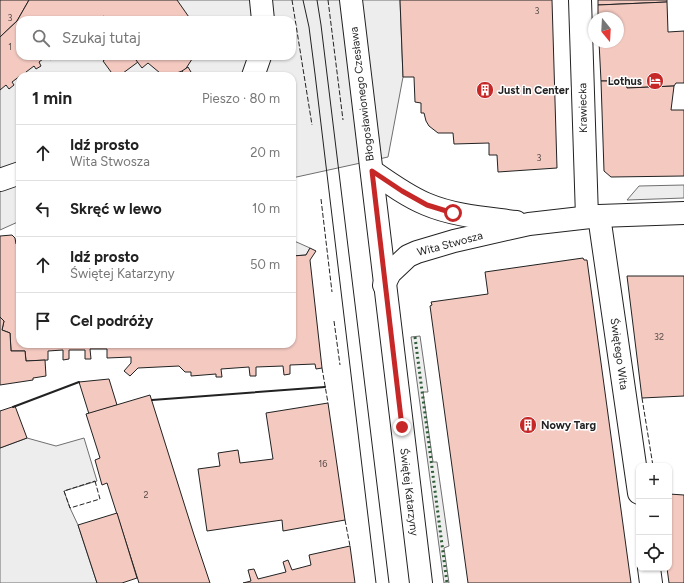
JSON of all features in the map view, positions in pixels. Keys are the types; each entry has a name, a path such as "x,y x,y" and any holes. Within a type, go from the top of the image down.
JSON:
{"street":[{"path":"261,0 263,16"},
{"name":"Błogosławionego Czesława","path":"351,0 376,211"},
{"name":"Krawiecka","path":"580,0 593,216"},
{"path":"254,72 259,60"},
{"name":"Wita Stwosza","path":"372,171 402,191 427,205 453,213 529,224"},
{"path":"0,180 16,174"},
{"name":"Świętej Katarzyny","path":"376,211 421,583"},
{"name":"Wita Stwosza","path":"384,285 390,272 400,262 417,252 529,224 593,216 684,213"},
{"name":"Świętego Wita","path":"593,216 636,475"},
{"path":"649,571 651,583"}],"shaded area":[{"path":"0,0 400,0 403,77 388,157 296,177 296,72 16,72 16,223 0,230"},
{"path":"684,185 684,198 627,200 639,186"},
{"path":"296,242 310,248 306,255 296,256"},
{"path":"420,336 428,392 423,392 433,462 437,462 449,546 444,548 449,583 444,583 411,337"},
{"path":"27,438 56,446 84,438 97,481 64,491 78,525 97,583 0,583 0,448"}],"building":[{"path":"0,0 29,0 20,16 16,16 16,22 0,37"},
{"path":"29,0 177,0 188,16 104,16 20,16"},
{"name":"Just in Center","path":"400,0 552,0 557,168 498,172 497,155 489,155 489,143 454,144 453,133 438,133 429,126 424,113 421,113 421,103 415,102 414,77 403,77"},
{"path":"598,0 667,0 667,2 598,5"},
{"path":"667,2 668,32 684,31 684,83 676,83 674,86 627,88 625,81 601,81 599,48 624,48 624,12 598,12 598,5"},
{"path":"16,22 16,60 42,60 39,62 41,66 36,69 34,66 26,72 16,72 16,79 12,82 14,85 9,89 6,85 0,90 0,37"},
{"path":"136,60 138,62 124,72 111,72 103,61"},
{"path":"136,60 191,60 185,70 179,72 159,72 148,63 142,68"},
{"path":"188,67 191,72 183,72"},
{"path":"601,81 625,81 627,88 674,86 671,110 684,110 684,176 611,177 604,171"},
{"path":"12,235 15,238 16,244 16,348 296,348 296,256 306,255 310,248 316,251 310,260 322,368 316,369 315,364 290,365 290,374 284,375 283,366 256,367 256,376 250,376 249,367 221,369 222,377 216,377 216,374 191,376 191,372 185,372 179,366 138,368 130,376 124,371 131,363 131,357 107,358 107,349 90,349 91,359 85,359 85,350 69,350 69,359 63,360 63,350 48,351 48,360 26,361 25,351 11,351 10,333 2,330 4,321 0,317 0,236"},
{"name":"Nowy Targ","path":"583,258 584,260 587,260 631,583 468,583 430,306 432,305 431,302 488,294 485,272"},
{"path":"627,276 684,276 684,396 642,398"},
{"path":"0,317 4,321 2,330 10,333 11,351 25,351 26,361 45,360 46,376 33,378 33,380 0,385"},
{"path":"109,379 117,405 89,414 79,382"},
{"path":"150,395 210,583 139,583 107,483 102,485 95,460 100,458 86,414"},
{"path":"328,403 345,520 283,531 282,520 207,531 198,469 220,466 218,453 238,450 240,463 273,459 266,413"},
{"path":"15,406 27,438 0,448 0,411"},
{"path":"672,494 684,495 684,583 669,583 667,571 672,571"},
{"path":"117,513 137,578 122,583 97,583 78,525"},
{"path":"350,546 355,583 243,583 251,581 248,570 254,569 258,579 286,572 283,562 288,560 292,570 311,565 309,555"}],"tram line":[{"path":"303,0 309,27 315,74 376,583"},
{"path":"317,0 389,583"}],"hedge":[{"path":"415,337 447,583"}],"fence":[{"path":"292,0 295,16"},
{"path":"328,0 343,120"},
{"path":"296,25 312,125"},
{"path":"321,199 332,292"},
{"path":"334,321 340,365"},
{"path":"322,368 328,403"},
{"path":"642,398 653,463"},
{"path":"95,481 100,499 70,508 64,491 95,481"},
{"path":"345,520 350,546"}],"wall":[{"path":"13,407 79,382"},
{"path":"152,400 325,387"}],"place":[{"name":"Lothus","path":"655,81"},
{"name":"Just in Center","path":"485,90"},
{"name":"Nowy Targ","path":"528,425"}],"route":[{"path":"402,427 384,285 372,171 402,191 427,205 453,213"}]}
